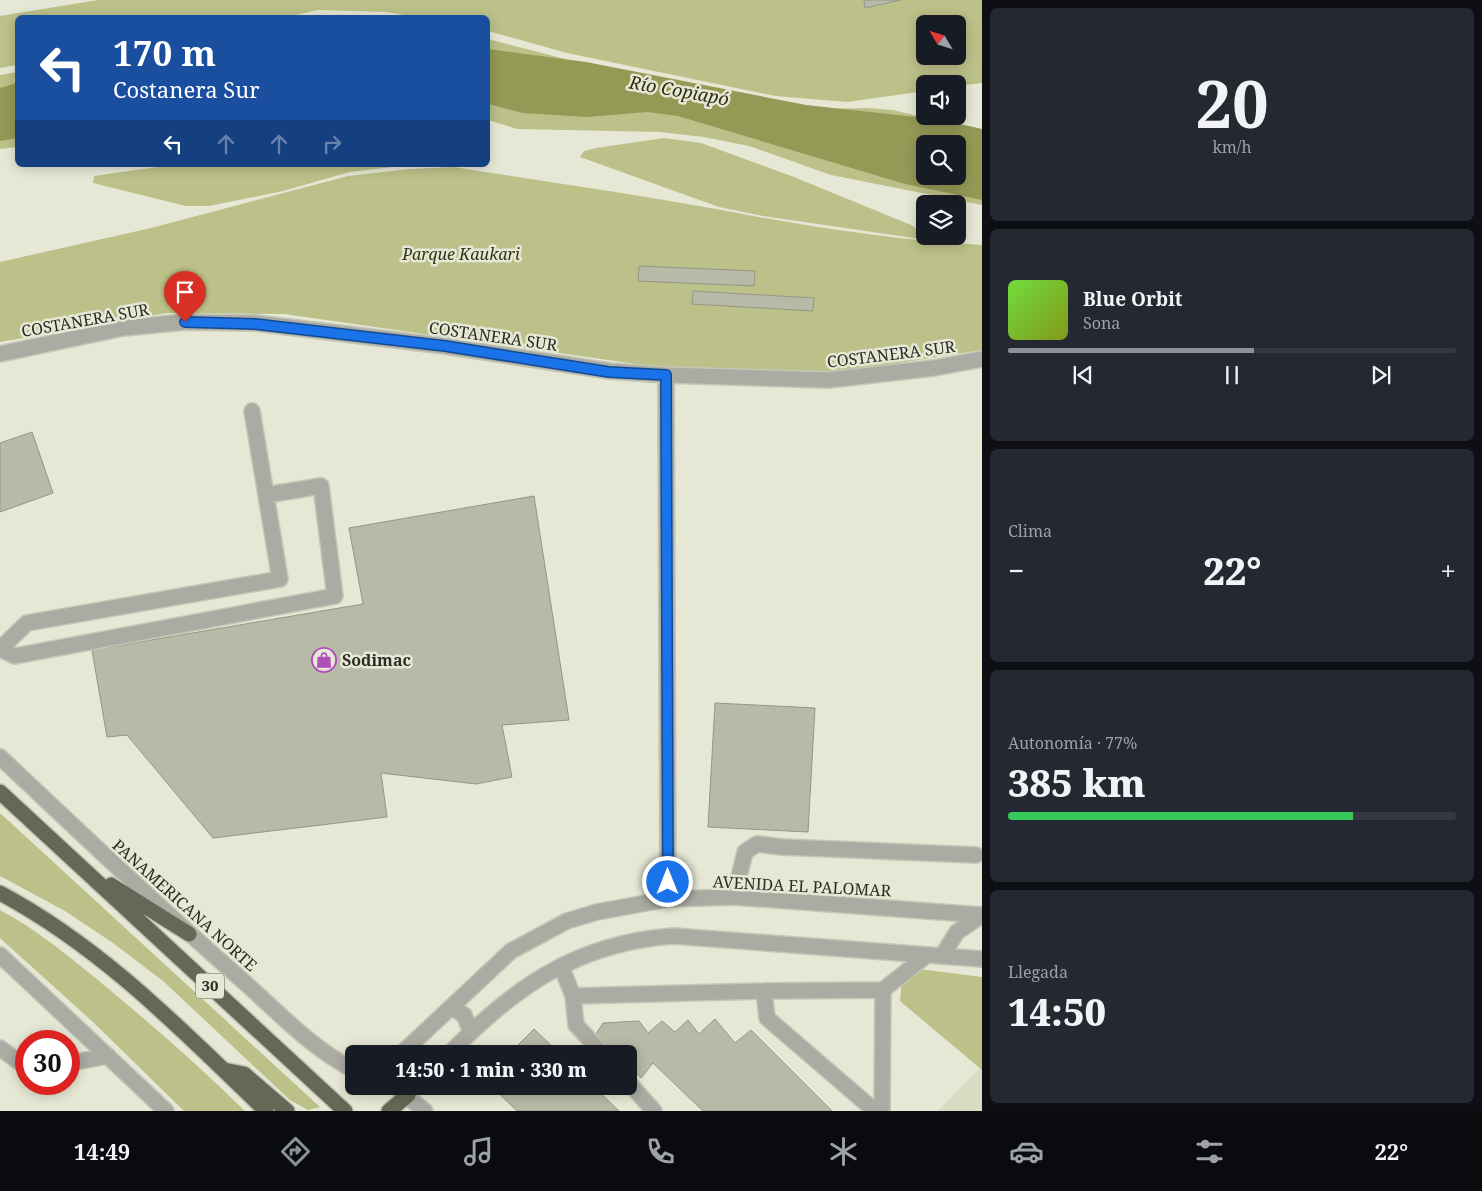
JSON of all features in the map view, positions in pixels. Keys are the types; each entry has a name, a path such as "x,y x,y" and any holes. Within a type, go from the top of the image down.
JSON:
{"highway":[{"name":"30","path":"0,792 73,862 346,1111"},
{"path":"73,862 189,934"},
{"path":"0,893 29,908 114,969 158,1006 266,1111"},
{"path":"223,1069 244,1074 287,1111"},
{"path":"389,1111 408,1095"}],"street":[{"name":"COSTANERA SUR","path":"0,354 123,328 185,322 255,324 445,346 609,372 666,375 828,380 934,368 982,359"},
{"path":"666,375 668,899"},
{"path":"252,412 280,580 27,623 0,649 15,656 335,596 321,486 266,495"},
{"name":"PANAMERICANA NORTE","path":"0,757 189,934 307,1038 345,1066"},
{"path":"734,897 745,852 757,844 782,848 976,855"},
{"name":"AVENIDA EL PALOMAR","path":"411,1045 511,952 567,921 597,912 668,899 734,897 982,915"},
{"path":"573,996 883,990 934,956 957,932 982,915"},
{"path":"458,1045 512,995 561,966 584,956 628,942 673,936 982,959"},
{"path":"0,955 166,1111"},
{"path":"561,966 573,996 576,1025 594,1045"},
{"path":"882,1111 883,990"},
{"path":"764,991 767,1018 875,1111"},
{"path":"451,1007 464,1015 469,1023 471,1032"},
{"path":"0,1048 15,1058"},
{"path":"80,1061 108,1056"},
{"path":"637,1092 654,1111"},
{"path":"415,1095 425,1111"}],"shaded area":[{"path":"980,1068 982,1070 982,1111 938,1111"}],"green space":[{"path":"98,0 982,0 982,83 966,85 966,75 916,75 916,92 847,102 775,96 567,53 490,32 490,15 405,15 386,12 318,10 296,15 15,15 15,65 0,68 0,16"},
{"path":"490,40 592,66 822,109 868,108 893,110 916,116 916,125 954,125 982,132 982,205 966,202 966,195 932,195 831,175 749,146 704,137 660,132 517,129 490,121"},
{"path":"15,72 15,147 0,149 0,75"},
{"path":"664,138 701,143 794,177 911,225 916,228 916,238 763,216 719,207 580,157 584,151"},
{"path":"157,167 393,167 350,172 283,191 209,206 186,206 93,183 94,176"},
{"name":"Parque Kaukari","path":"454,167 849,232 916,240 916,245 982,245 982,350 828,374 727,377 284,314 167,313 0,342 0,262 151,228 348,176 410,169"},
{"path":"0,813 320,1107 308,1110 290,1100 163,981 113,943 65,911 0,876"},
{"path":"0,910 44,938 85,969 162,1035 245,1111 184,1111 94,1023 0,938"},
{"path":"903,967 982,977 982,1070 900,1001"}],"water":[{"name":"Río Copiapó","path":"490,49 586,62 806,105 916,117 916,125 965,125 982,129 982,200 966,197 966,195 905,184 678,116 647,112 587,117 523,113 490,105"},
{"path":"15,84 15,138 0,141 0,88"}],"building":[{"path":"864,0 901,0 865,8"},
{"path":"639,266 755,271 754,286 638,281"},
{"path":"693,291 814,298 813,311 692,304"},
{"path":"32,432 53,493 0,512 0,443"},
{"path":"534,496 569,720 502,725 512,777 476,784 381,773 387,817 213,838 127,735 107,737 92,650 363,604 349,528"},
{"path":"715,703 815,708 808,832 708,827"},
{"path":"715,1019 735,1043 751,1030 832,1111 703,1111 653,1063 641,1078 637,1074 637,1045 607,1045 596,1034 603,1023 639,1021 648,1033 662,1021 675,1032 688,1020 699,1034"},
{"path":"534,1029 551,1045 518,1045"},
{"path":"500,1095 602,1095 619,1111 517,1111"}],"place":[{"name":"Sodimac","path":"324,660"}],"route":[{"path":"185,322 255,324 445,346 609,372 666,375 668,882"}]}
